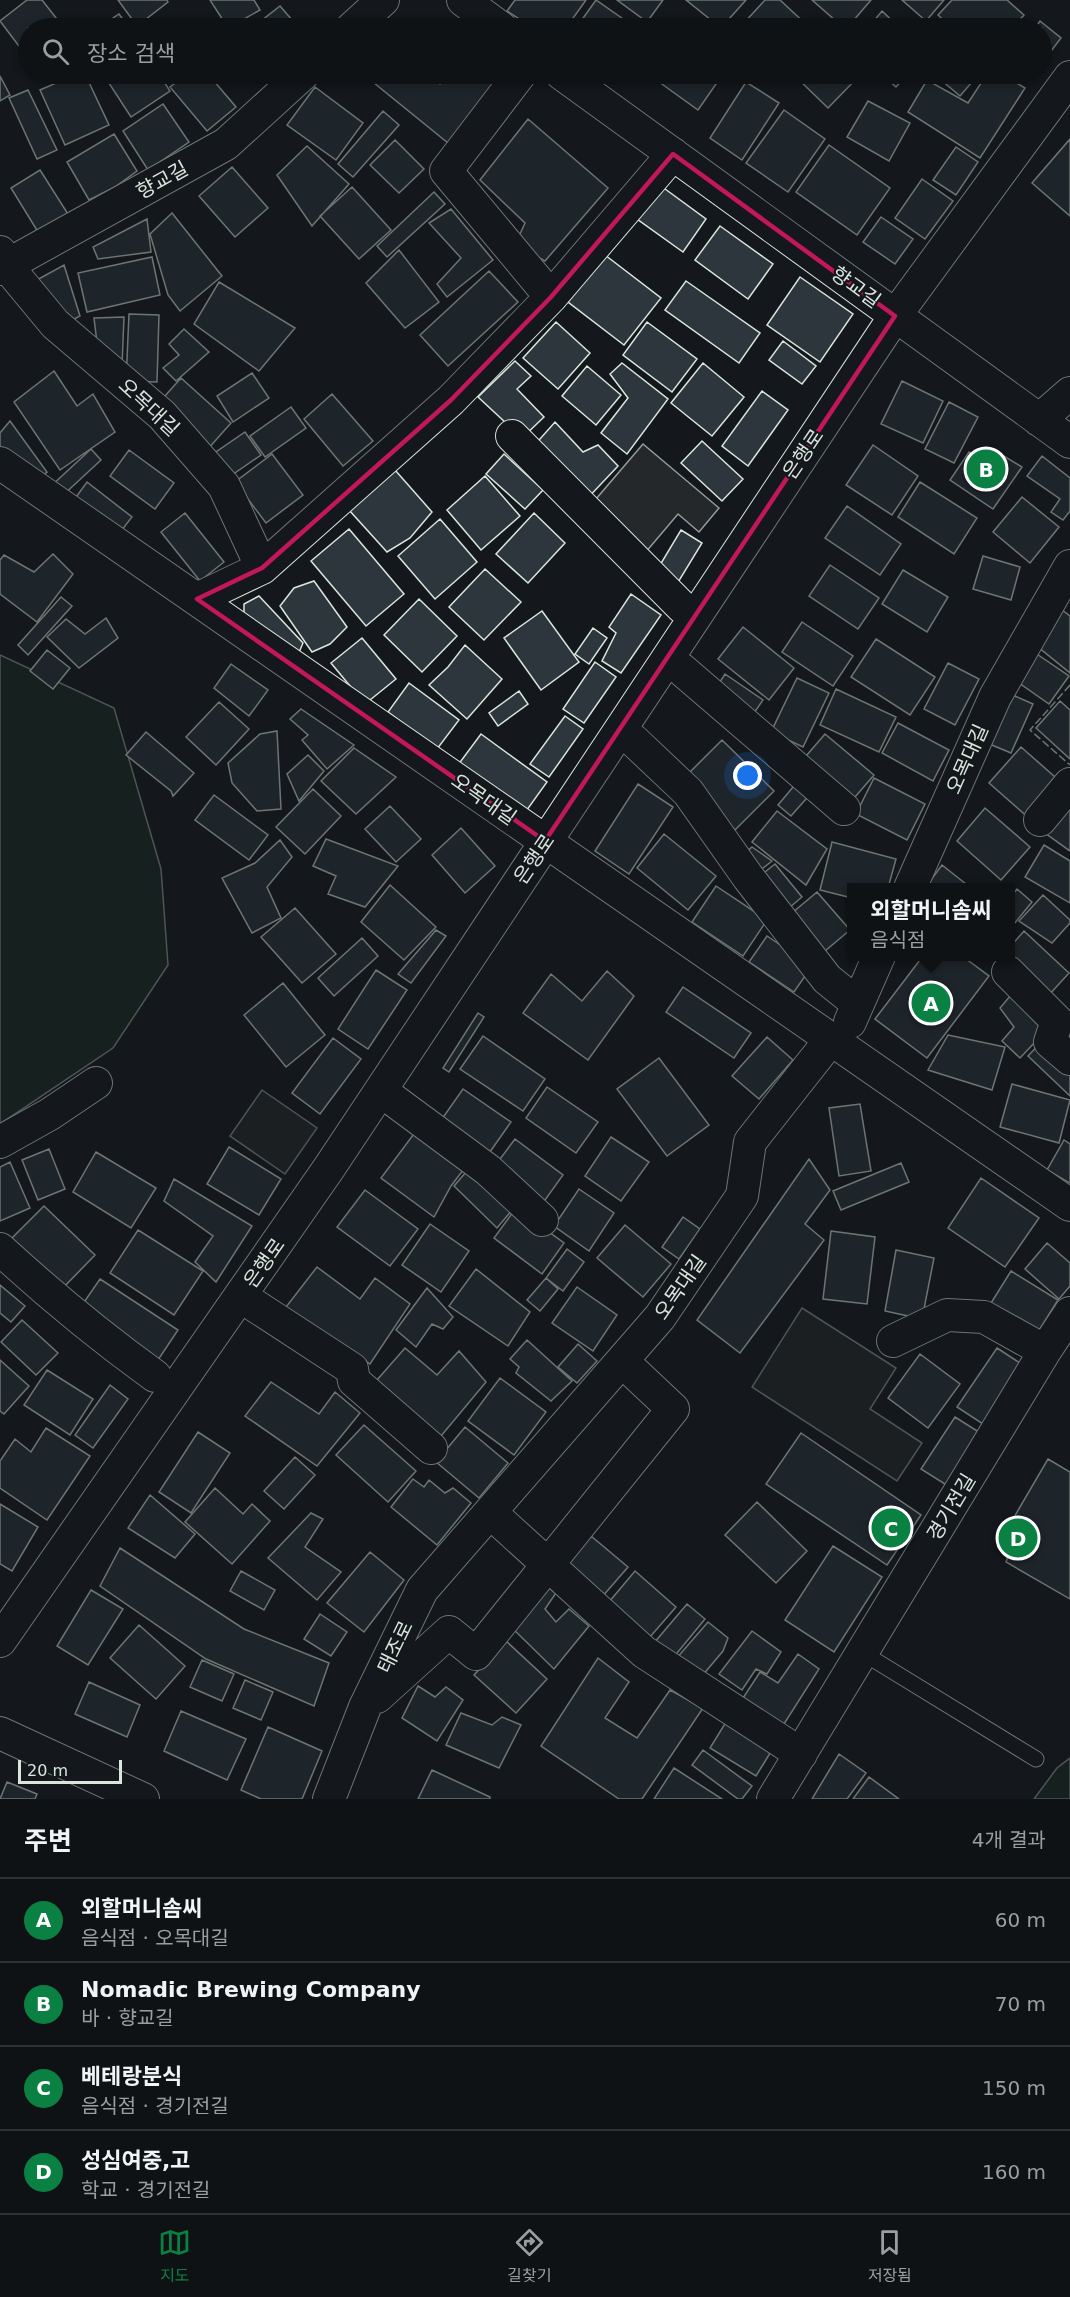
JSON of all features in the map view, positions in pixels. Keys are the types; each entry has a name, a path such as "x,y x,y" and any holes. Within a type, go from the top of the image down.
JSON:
{"street":[{"path":"363,18 383,0"},
{"path":"463,0 487,18"},
{"name":"은행로","path":"0,1641 329,1167 895,316 1070,77"},
{"name":"향교길","path":"2,262 226,144 292,84"},
{"path":"512,84 447,171 551,297"},
{"name":"향교길","path":"576,84 1070,442"},
{"path":"197,599 262,568 451,400 551,297 673,154"},
{"name":"오목대길","path":"2,262 55,324 162,415 224,486 262,568"},
{"path":"1039,420 1070,393"},
{"path":"512,436 682,607"},
{"name":"오목대길","path":"0,463 1070,1205"},
{"name":"오목대길","path":"912,883 994,697 1070,566"},
{"path":"681,669 844,809"},
{"path":"633,740 688,792 748,877 827,979 858,1004"},
{"path":"1040,820 1070,784"},
{"name":"오목대길","path":"491,1513 660,1317 742,1196 750,1142 836,1042 858,1004 877,961"},
{"path":"1008,972 1058,1021 1050,1042 1070,1059"},
{"path":"0,1142 50,1114 96,1083"},
{"path":"392,1099 488,1170 542,1220"},
{"path":"0,1250 109,1343 155,1376"},
{"name":"은행로","path":"254,1305 352,1369 354,1381 431,1448"},
{"name":"경기전길","path":"773,1799 1070,1313"},
{"path":"893,1341 947,1315 984,1317 1045,1351"},
{"path":"366,1707 449,1632 476,1654 673,1409 622,1361"},
{"path":"491,1513 644,1652 801,1754"},
{"name":"태조로","path":"329,1799 366,1707 422,1590 491,1513"},
{"path":"0,1733 143,1799"}],"lane":[{"path":"863,1653 1036,1760"}],"highlighted area":[{"path":"673,154 895,316 545,841 197,599 262,568 451,400 551,297"}],"green space":[{"path":"0,655 114,708 161,869 168,965 113,1048 0,1124"},
{"path":"1070,1758 1070,1799 1034,1799 1057,1768"}],"shaded area":[{"path":"643,444 719,508 699,532 678,514 645,553 590,506"},
{"path":"262,1090 317,1128 285,1174 230,1136"},
{"path":"802,1308 896,1368 870,1409 922,1443 897,1481 752,1387"}],"building":[{"path":"27,0 42,0 56,18 18,18 18,45 0,21"},
{"path":"118,0 167,0 168,2 147,18 131,18"},
{"path":"210,0 254,0 260,10 246,18 222,18"},
{"path":"515,0 586,0 573,18 518,18 507,11"},
{"path":"596,0 622,18 583,18"},
{"path":"617,0 663,0 650,18 642,18"},
{"path":"686,0 746,0 730,18 708,18"},
{"path":"765,0 780,0 799,18 748,18"},
{"path":"812,0 871,0 856,18 833,18"},
{"path":"902,0 944,0 929,18 923,18"},
{"path":"952,0 1007,0 1024,15 1021,18 941,18 938,15"},
{"path":"280,6 290,18 265,18"},
{"path":"882,11 889,18 876,18"},
{"path":"1052,31 1061,38 1052,50"},
{"path":"0,76 10,95 0,101"},
{"path":"54,84 90,84 109,125 65,145 40,90"},
{"path":"110,84 165,84 170,91 131,117"},
{"path":"174,84 216,84 236,107 207,131 170,87"},
{"path":"375,84 500,84 448,143"},
{"path":"662,84 716,84 698,110"},
{"path":"745,84 749,84 779,103 742,160 710,138"},
{"path":"803,84 851,84 828,108"},
{"path":"925,84 934,84 968,103 980,84 1018,84 1025,88 980,158 908,112"},
{"path":"946,84 970,84 960,96"},
{"path":"315,87 363,123 336,160 287,125"},
{"path":"28,90 57,150 37,159 9,98"},
{"path":"868,101 910,123 889,161 847,137"},
{"path":"163,104 189,142 148,170 123,131"},
{"path":"784,110 825,139 788,192 746,163"},
{"path":"383,111 399,125 353,177 338,164"},
{"path":"528,119 608,188 545,261 515,245 525,223 480,180"},
{"path":"114,134 137,171 115,187 89,200 67,162"},
{"path":"1070,139 1070,216 1032,183"},
{"path":"395,140 424,169 399,193 370,165"},
{"path":"829,145 890,188 857,235 796,192"},
{"path":"307,146 349,184 312,226 277,175"},
{"path":"956,147 978,162 956,195 933,180"},
{"path":"232,167 268,208 235,237 199,196"},
{"path":"40,170 68,214 38,232 11,188"},
{"path":"922,179 953,201 925,239 895,218"},
{"path":"661,186 706,219 683,252 637,219"},
{"path":"352,187 391,230 359,259 320,216"},
{"path":"434,192 445,204 387,257 377,246"},
{"path":"451,209 493,260 447,297 437,284 461,258 429,223"},
{"path":"172,213 222,276 180,311 168,295 150,234"},
{"path":"881,217 913,239 895,264 863,242"},
{"path":"147,219 151,252 98,259 93,247"},
{"path":"720,226 773,264 748,299 695,260"},
{"path":"399,250 439,302 405,328 366,283"},
{"path":"605,255 661,298 624,345 568,302"},
{"path":"152,257 160,295 87,312 78,273"},
{"path":"64,265 80,316 67,323 35,281"},
{"path":"489,271 518,302 448,366 420,335"},
{"path":"800,277 853,314 820,362 767,325"},
{"path":"686,281 760,333 739,363 665,310"},
{"path":"219,282 295,328 259,371 194,324"},
{"path":"129,314 159,315 157,382 126,381"},
{"path":"124,317 122,367 99,359 94,318"},
{"path":"556,322 590,353 558,389 523,358"},
{"path":"647,322 697,359 672,392 623,355"},
{"path":"184,329 209,352 176,381 163,368 179,355 169,344"},
{"path":"783,341 816,366 802,384 769,360"},
{"path":"515,361 531,376 517,389 544,417 522,438 478,397"},
{"path":"622,363 668,399 627,454 601,433 628,398 610,374"},
{"path":"703,363 744,397 712,436 671,403"},
{"path":"587,366 621,395 596,425 562,396"},
{"path":"54,371 77,406 93,394 115,432 60,470 14,402"},
{"path":"252,373 269,398 233,422 217,396"},
{"path":"181,378 231,423 207,450 156,406"},
{"path":"902,381 943,401 923,443 881,424"},
{"path":"762,391 788,410 748,466 722,446"},
{"path":"332,394 373,441 343,466 304,419"},
{"path":"949,402 978,417 954,463 925,449"},
{"path":"291,407 306,428 265,457 250,436"},
{"path":"10,421 47,472 36,481 0,451 0,433"},
{"path":"555,422 583,452 598,445 618,466 584,502 532,448"},
{"path":"245,432 261,455 229,477 213,454"},
{"path":"702,441 743,479 722,501 681,463"},
{"path":"873,445 918,476 892,515 846,485"},
{"path":"91,449 101,460 60,498 50,487"},
{"path":"129,450 174,483 155,509 110,476"},
{"path":"969,452 995,467 1004,456 1022,467 993,509 950,480"},
{"path":"272,454 303,495 266,523 235,482"},
{"path":"504,454 543,490 525,509 486,474"},
{"path":"1042,456 1070,478 1070,511 1063,520 1051,512 1060,499 1027,476"},
{"path":"395,470 432,512 410,538 387,552 349,510"},
{"path":"485,476 520,516 481,550 447,510"},
{"path":"87,482 132,517 115,539 71,504"},
{"path":"920,482 977,518 954,554 898,517"},
{"path":"1022,497 1059,527 1030,563 993,532"},
{"path":"847,506 901,544 880,575 825,538"},
{"path":"185,513 224,562 200,581 161,532"},
{"path":"534,513 565,543 528,583 496,554"},
{"path":"440,519 477,562 435,599 398,556"},
{"path":"349,529 404,594 366,626 311,561"},
{"path":"681,530 702,543 677,584 657,570"},
{"path":"53,554 73,574 37,622 0,594 0,560 4,555 34,572"},
{"path":"983,556 1020,567 1011,600 973,589"},
{"path":"830,565 879,598 858,629 809,596"},
{"path":"485,569 521,602 484,640 449,607"},
{"path":"903,570 948,597 927,632 882,604"},
{"path":"314,581 347,627 330,644 312,652 280,606 294,588"},
{"path":"631,594 661,615 621,673 602,661 616,633 609,627"},
{"path":"259,596 303,643 297,657 244,623 244,604"},
{"path":"61,597 72,606 28,655 18,645"},
{"path":"419,599 457,636 422,672 384,635"},
{"path":"1054,604 1070,616 1070,673 1032,642"},
{"path":"542,611 579,662 541,690 504,638"},
{"path":"106,618 118,638 79,668 47,637 66,619 85,634"},
{"path":"802,622 853,656 833,686 782,652"},
{"path":"743,627 794,668 769,700 718,659"},
{"path":"593,628 607,638 589,664 575,654"},
{"path":"362,638 396,679 365,704 331,663"},
{"path":"876,639 935,677 910,715 851,677"},
{"path":"465,645 502,679 467,719 429,685 448,667"},
{"path":"1028,648 1069,676 1049,704 1009,676"},
{"path":"47,650 70,668 53,689 30,671"},
{"path":"595,662 616,677 584,723 563,709"},
{"path":"948,663 979,679 955,725 924,709"},
{"path":"231,664 268,690 249,716 214,688"},
{"path":"725,674 763,700 754,713 716,688"},
{"path":"797,678 829,693 803,747 771,732"},
{"path":"409,683 459,720 437,749 388,712"},
{"path":"836,689 896,717 879,752 820,725"},
{"path":"519,691 528,704 498,726 489,713"},
{"path":"1008,693 1033,704 1011,753 987,743"},
{"path":"1060,701 1070,710 1070,759 1036,728"},
{"path":"219,702 249,729 216,765 186,737"},
{"path":"301,709 354,745 327,769 302,740 308,735 290,719"},
{"path":"565,716 583,729 549,777 530,764"},
{"path":"898,723 949,750 933,781 882,753"},
{"path":"277,731 281,809 257,811 232,783 228,763 260,734"},
{"path":"146,732 194,773 173,796 171,791 126,755"},
{"path":"481,734 547,782 524,814 458,765"},
{"path":"825,734 874,775 849,804 800,763"},
{"path":"722,740 774,791 735,830 684,778"},
{"path":"1021,747 1063,784 1031,820 989,783"},
{"path":"354,748 396,777 356,814 321,781"},
{"path":"308,755 324,771 299,801 287,774"},
{"path":"874,778 925,804 907,840 856,814"},
{"path":"799,780 813,791 791,816 778,805"},
{"path":"638,784 673,807 629,874 595,851"},
{"path":"313,789 341,816 305,854 276,827"},
{"path":"214,795 268,835 249,860 195,820"},
{"path":"1070,801 1070,851 1045,833"},
{"path":"390,806 421,839 396,862 365,829"},
{"path":"985,808 1030,847 1001,880 957,841"},
{"path":"777,811 827,849 806,885 752,842"},
{"path":"461,828 495,866 465,893 432,855"},
{"path":"664,834 716,876 688,910 637,868"},
{"path":"326,839 398,866 365,907 328,894 336,876 313,866"},
{"path":"280,840 292,857 267,887 281,918 252,933 222,878 255,863"},
{"path":"832,842 896,859 889,883 847,883 847,897 820,890"},
{"path":"1044,845 1070,861 1070,903 1025,877"},
{"path":"752,847 772,861 753,876 737,860"},
{"path":"775,864 802,897 783,913 755,880"},
{"path":"942,865 965,883 929,883"},
{"path":"390,885 436,927 404,960 361,922"},
{"path":"716,886 767,920 743,956 692,922"},
{"path":"1017,889 1032,902 1015,923 1015,892"},
{"path":"817,892 847,927 847,933 819,956 786,918"},
{"path":"1043,895 1070,920 1070,923 1052,943 1019,921"},
{"path":"295,908 336,954 302,983 261,937"},
{"path":"436,930 446,936 411,983 398,974"},
{"path":"1024,931 1069,973 1049,995 1012,961 1015,961 1015,941"},
{"path":"767,936 812,966 794,992 749,962"},
{"path":"362,938 378,956 334,996 318,978"},
{"path":"919,961 969,961 989,976 927,1058 875,1019"},
{"path":"376,970 407,990 368,1049 338,1029"},
{"path":"607,971 634,996 588,1060 523,1013 551,974 582,1001"},
{"path":"283,983 325,1035 286,1067 244,1015"},
{"path":"683,987 751,1033 734,1058 666,1012"},
{"path":"1016,989 1052,1024 1020,1058 1002,1041 1014,1027 1000,1008"},
{"path":"478,1013 484,1017 449,1072 443,1068"},
{"path":"948,1035 1005,1047 992,1090 928,1070"},
{"path":"483,1036 545,1079 523,1111 460,1069"},
{"path":"767,1037 793,1060 759,1099 732,1076"},
{"path":"333,1038 361,1059 320,1114 292,1093"},
{"path":"1043,1040 1070,1066 1070,1096 1028,1056"},
{"path":"659,1058 709,1125 667,1156 617,1089"},
{"path":"1012,1084 1070,1100 1059,1143 1000,1127"},
{"path":"547,1087 598,1122 576,1153 526,1118"},
{"path":"463,1089 511,1122 485,1159 437,1126"},
{"path":"860,1104 871,1171 839,1176 829,1108"},
{"path":"416,1131 464,1169 451,1186 434,1217 381,1178"},
{"path":"611,1137 649,1162 621,1201 585,1176"},
{"path":"515,1139 563,1175 540,1207 491,1171"},
{"path":"1064,1140 1070,1144 1070,1183 1047,1170"},
{"path":"229,1147 281,1179 259,1215 207,1184"},
{"path":"49,1149 65,1189 38,1200 22,1160"},
{"path":"96,1152 156,1188 131,1228 73,1192"},
{"path":"809,1159 830,1190 805,1224 824,1240 740,1353 697,1320"},
{"path":"10,1162 30,1208 0,1221 0,1167"},
{"path":"901,1163 909,1182 841,1210 833,1191"},
{"path":"473,1164 518,1203 497,1228 454,1186"},
{"path":"981,1178 1039,1218 1005,1267 948,1228"},
{"path":"174,1179 252,1226 216,1282 195,1262 213,1236 164,1201"},
{"path":"579,1189 614,1213 589,1251 554,1226"},
{"path":"365,1190 418,1229 390,1266 337,1227"},
{"path":"44,1206 95,1255 59,1292 8,1242"},
{"path":"516,1208 564,1243 542,1274 494,1238"},
{"path":"683,1217 700,1229 679,1259 662,1247"},
{"path":"430,1224 469,1251 441,1292 402,1265"},
{"path":"625,1225 671,1264 643,1297 597,1258"},
{"path":"138,1230 203,1271 174,1315 110,1273"},
{"path":"831,1231 875,1237 867,1304 823,1299"},
{"path":"1047,1243 1070,1263 1070,1286 1059,1299 1025,1269"},
{"path":"567,1249 584,1262 563,1291 546,1278"},
{"path":"896,1250 934,1258 922,1319 885,1311"},
{"path":"317,1267 360,1299 375,1278 410,1304 370,1364 286,1307"},
{"path":"476,1269 530,1312 508,1346 449,1306"},
{"path":"1011,1271 1058,1300 1033,1340 986,1311"},
{"path":"546,1278 558,1289 540,1311 527,1300"},
{"path":"100,1279 178,1330 158,1360 80,1308"},
{"path":"0,1285 25,1306 11,1322 0,1313"},
{"path":"577,1287 617,1315 593,1351 552,1323"},
{"path":"427,1288 453,1317 443,1329 432,1324 416,1347 396,1330"},
{"path":"22,1320 58,1353 36,1375 1,1342"},
{"path":"527,1340 572,1381 551,1401 516,1373 519,1367 510,1359"},
{"path":"578,1344 597,1361 577,1383 558,1367"},
{"path":"405,1348 437,1375 459,1351 486,1382 436,1442 370,1388"},
{"path":"997,1348 1026,1367 986,1426 957,1407"},
{"path":"920,1354 960,1384 928,1428 888,1398"},
{"path":"0,1360 29,1386 4,1414 0,1411"},
{"path":"47,1370 93,1399 70,1435 24,1405"},
{"path":"500,1378 546,1412 514,1455 468,1421"},
{"path":"271,1382 319,1414 335,1392 360,1413 317,1466 245,1416"},
{"path":"110,1385 128,1399 93,1448 75,1435"},
{"path":"955,1417 982,1434 948,1486 921,1469"},
{"path":"364,1425 416,1471 388,1502 336,1455"},
{"path":"465,1427 508,1463 479,1498 436,1462"},
{"path":"46,1428 90,1456 47,1520 0,1488 0,1461 15,1439 31,1452"},
{"path":"198,1432 230,1453 191,1513 159,1492"},
{"path":"801,1433 921,1515 887,1565 766,1484"},
{"path":"295,1457 315,1475 284,1509 264,1491"},
{"path":"1048,1459 1070,1472 1070,1599 1006,1562 1013,1542 1006,1531"},
{"path":"413,1479 424,1487 429,1480 445,1493 453,1488 471,1503 437,1545 391,1507"},
{"path":"215,1488 243,1514 252,1504 270,1521 232,1564 185,1522"},
{"path":"150,1495 195,1534 175,1558 128,1528"},
{"path":"757,1502 807,1551 776,1583 725,1535"},
{"path":"0,1504 38,1527 12,1571 0,1564"},
{"path":"311,1513 323,1519 305,1547 341,1572 317,1600 268,1558"},
{"path":"591,1536 628,1567 602,1597 565,1566"},
{"path":"833,1546 882,1577 834,1652 785,1620"},
{"path":"120,1548 244,1629 329,1663 314,1706 206,1659 100,1586"},
{"path":"370,1552 404,1580 364,1632 327,1603"},
{"path":"241,1571 275,1590 264,1610 230,1591"},
{"path":"635,1571 676,1607 650,1637 609,1602"},
{"path":"541,1582 556,1593 545,1609 556,1622 569,1609 589,1626 554,1669 507,1623"},
{"path":"91,1590 123,1609 88,1665 57,1646"},
{"path":"687,1604 705,1619 673,1658 654,1643"},
{"path":"320,1614 347,1632 331,1656 304,1639"},
{"path":"708,1622 728,1638 723,1651 702,1676 675,1660"},
{"path":"139,1625 185,1666 156,1699 110,1658"},
{"path":"752,1631 781,1652 767,1674 756,1669 742,1690 719,1674"},
{"path":"506,1641 547,1679 516,1713 474,1675"},
{"path":"798,1654 819,1669 784,1724 743,1698 760,1672 778,1683"},
{"path":"598,1658 629,1682 605,1718 637,1738 670,1690 703,1708 642,1799 619,1799 541,1746"},
{"path":"202,1660 234,1674 222,1701 190,1687"},
{"path":"245,1680 273,1692 261,1720 233,1708"},
{"path":"89,1682 140,1705 127,1737 75,1714"},
{"path":"418,1686 435,1697 446,1687 463,1700 437,1741 402,1718"},
{"path":"181,1711 246,1739 227,1780 164,1751"},
{"path":"461,1713 492,1725 502,1717 521,1725 499,1768 446,1745"},
{"path":"726,1722 772,1750 756,1776 710,1748"},
{"path":"268,1727 322,1751 302,1799 261,1799 241,1790"},
{"path":"703,1750 752,1786 742,1799 738,1799 692,1765"},
{"path":"839,1754 866,1773 847,1799 812,1799"},
{"path":"674,1768 722,1799 654,1799"},
{"path":"432,1770 490,1797 490,1799 418,1799"},
{"path":"869,1777 899,1799 853,1799"},
{"path":"7,1782 37,1794 35,1799 0,1799"}],"fence":[{"path":"1070,685 1030,730 1070,765"}],"place":[{"name":"Nomadic Brewing Company","path":"986,469"},
{"name":"외할머니솜씨","path":"931,1003"},
{"name":"베테랑분식","path":"891,1528"},
{"name":"성심여중,고","path":"1018,1538"}]}
